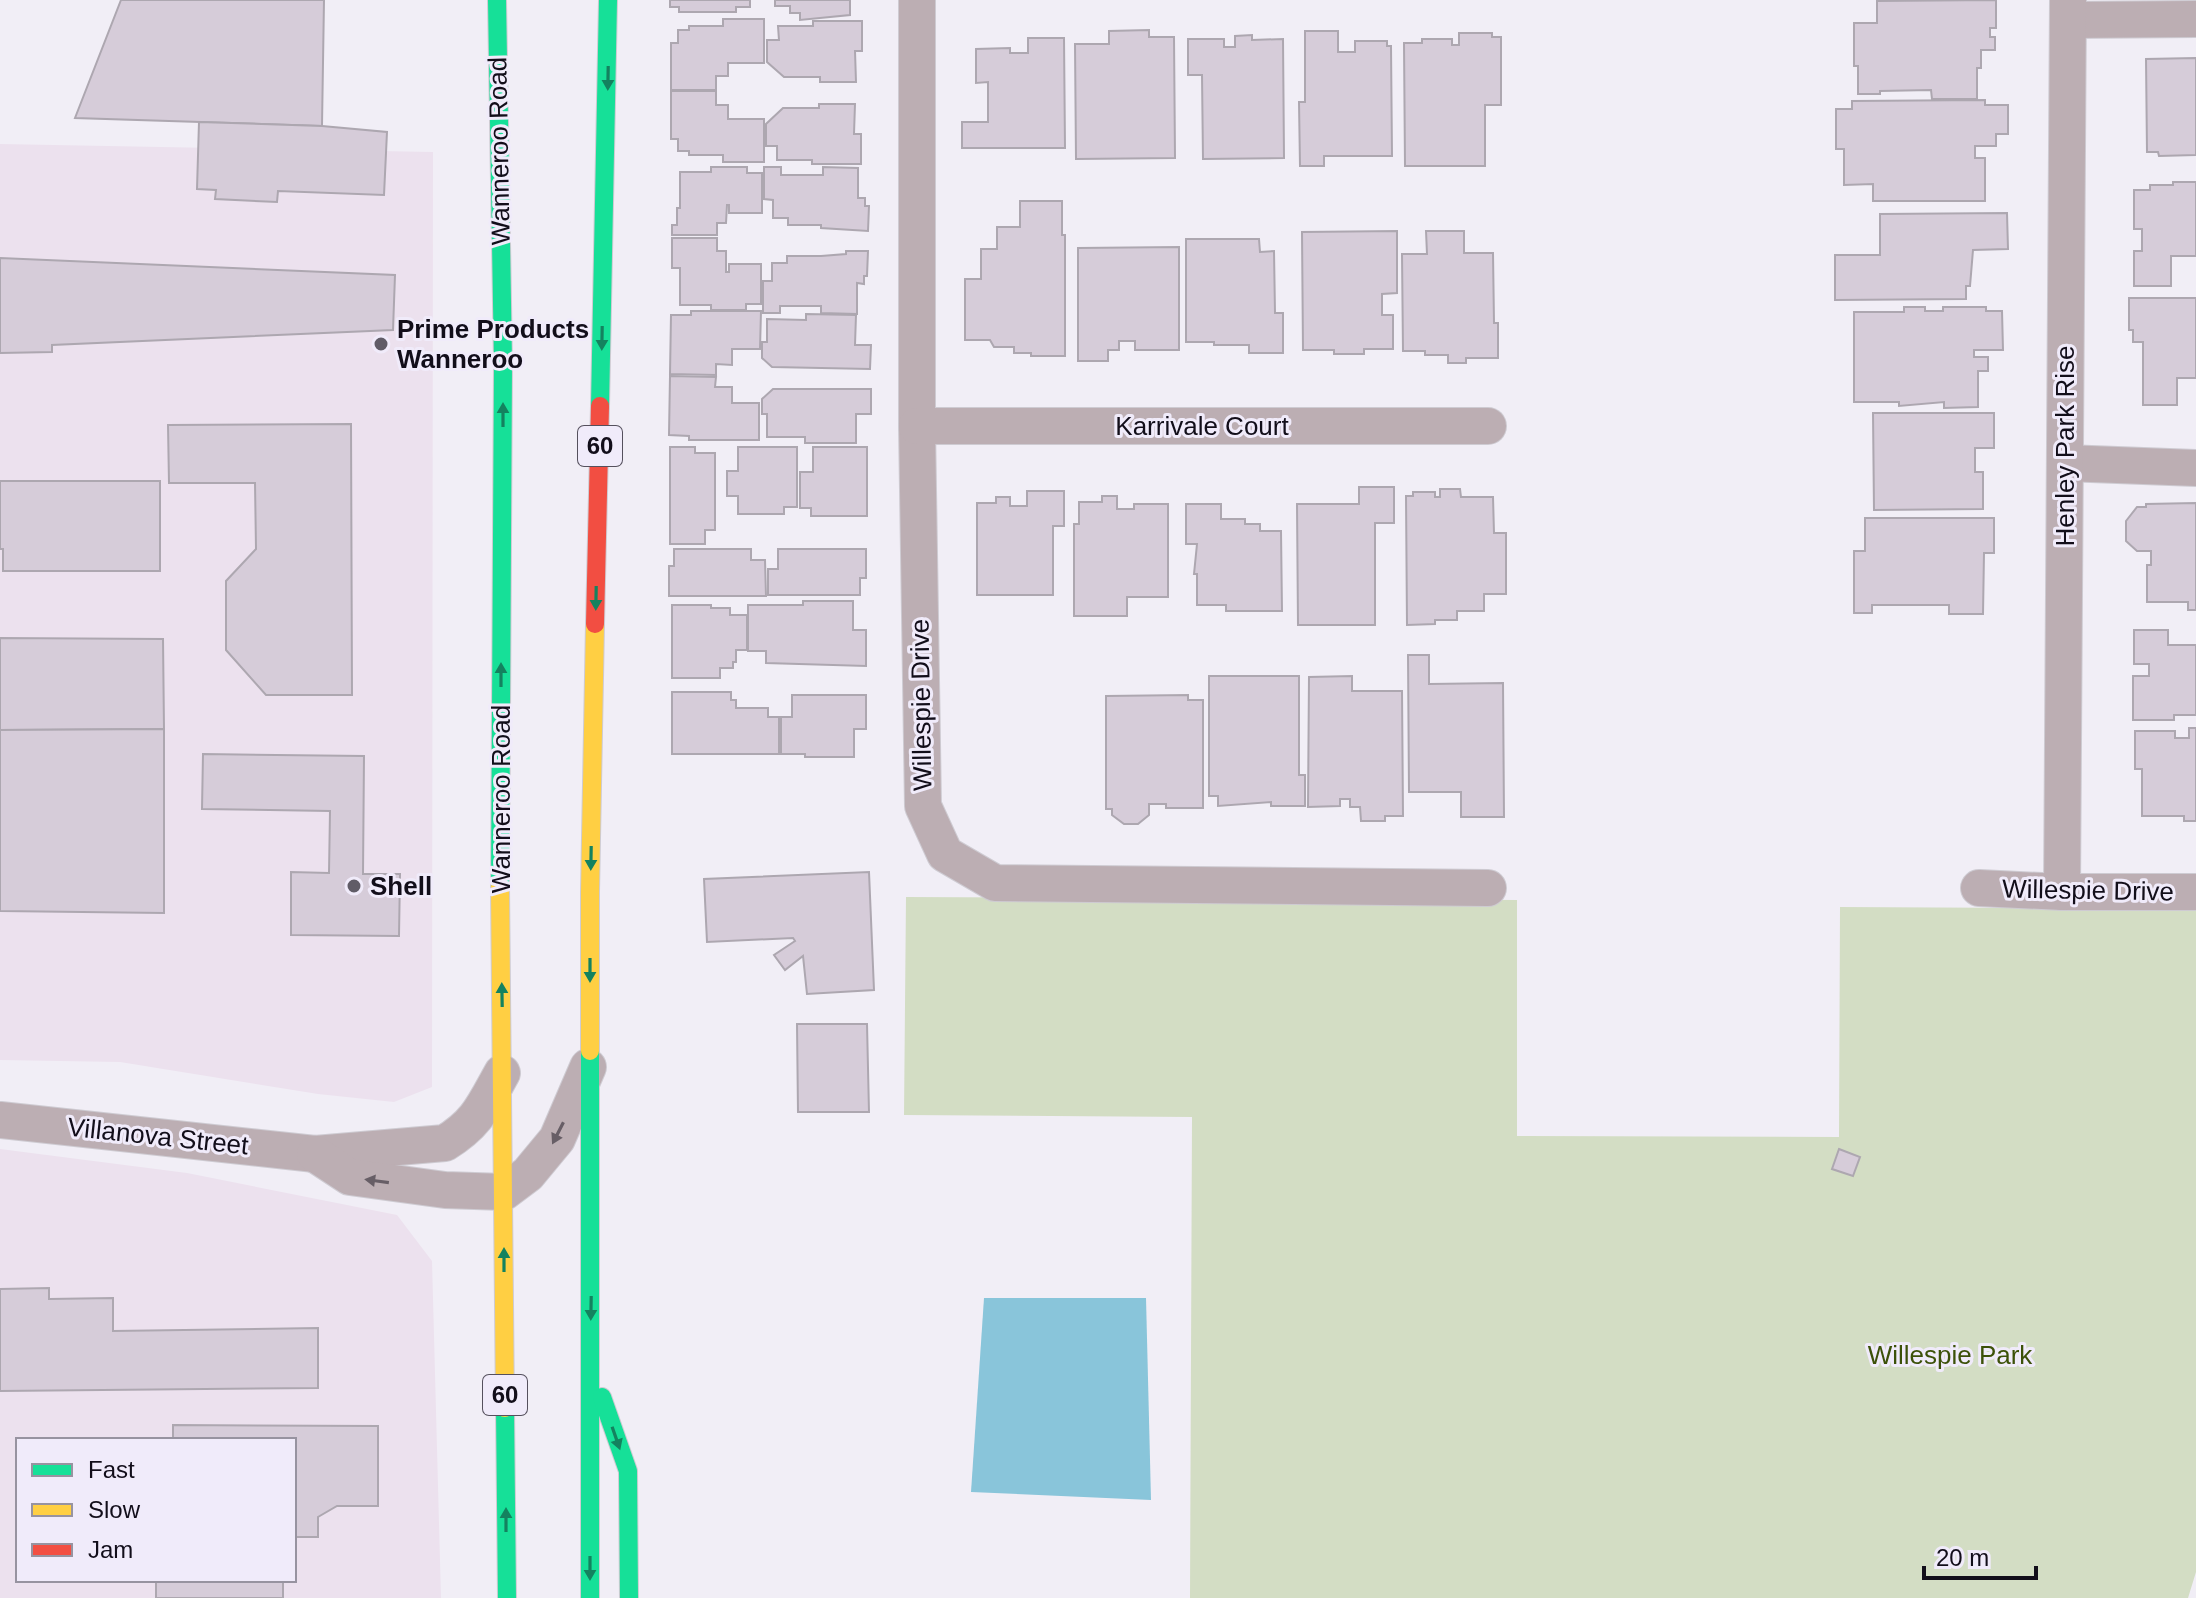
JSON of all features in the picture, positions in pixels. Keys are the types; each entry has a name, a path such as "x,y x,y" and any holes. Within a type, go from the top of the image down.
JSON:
{"highway":[{"name":"Wanneroo Road","path":"497,0 503,363 500,893 507,1598"},
{"name":"60","path":"590,1598 591,876 608,0"},
{"name":"60","path":"503,363 522,273"},
{"path":"590,1364 628,1471 629,1598"}],"street":[{"name":"Willespie Drive","path":"917,0 917,426 923,806 945,854 995,883 1488,888"},
{"path":"2068,10 2196,19"},
{"name":"Henley Park Rise","path":"2062,892 2068,10"},
{"name":"Karrivale Court","path":"917,426 1488,426"},
{"path":"2065,463 2196,468"},
{"name":"Willespie Drive","path":"1979,888 2062,892 2196,892"},
{"path":"504,1192 528,1174 557,1139 590,1062"},
{"name":"Villanova Street","path":"0,1120 315,1154 445,1143 464,1132 476,1120 502,1073"},
{"name":"Villanova Street","path":"315,1154 350,1177 445,1190 504,1192"}],"shaded area":[{"path":"0,144 433,152 432,1087 394,1102 318,1094 120,1062 0,1060"},
{"path":"0,1149 187,1173 397,1215 432,1261 441,1598 0,1598"}],"green space":[{"name":"Willespie Park","path":"906,897 1517,900 1517,1136 1839,1137 1840,907 2196,909 2196,1572 2188,1598 1190,1598 1192,1117 904,1115"}],"water":[{"path":"984,1298 1146,1298 1151,1500 971,1492"}],"building":[{"path":"121,0 324,0 322,126 75,118"},
{"path":"670,0 750,0 750,7 736,7 736,12 679,12 679,7 670,7"},
{"path":"775,0 850,0 850,15 800,20 800,13 790,13 790,6 775,6"},
{"path":"1996,0 1996,28 1990,28 1990,37 1995,37 1995,50 1981,50 1981,68 1977,68 1977,99 1932,99 1931,90 1858,94 1858,66 1854,66 1854,23 1877,23 1877,1"},
{"path":"723,19 764,19 764,63 728,63 728,76 716,76 716,90 671,90 671,43 678,43 678,30 689,30 689,26 723,26"},
{"path":"813,21 862,21 862,51 855,51 856,82 820,82 820,77 784,77 767,62 767,40 779,40 778,26 813,26"},
{"path":"1149,30 1149,37 1174,37 1175,158 1076,159 1075,44 1109,44 1109,31"},
{"path":"1305,31 1338,31 1338,52 1355,52 1355,41 1387,41 1387,46 1391,46 1392,156 1324,156 1324,166 1300,166 1299,102 1305,102"},
{"path":"1459,33 1492,33 1492,37 1501,37 1501,105 1485,105 1485,166 1405,166 1404,43 1422,43 1422,39 1452,39 1452,45 1459,45"},
{"path":"1252,35 1252,40 1283,39 1284,158 1203,159 1202,75 1188,75 1188,39 1224,39 1224,47 1235,47 1235,36"},
{"path":"1028,38 1064,38 1065,148 962,148 962,122 988,122 988,82 976,83 976,49 1010,48 1010,53 1028,53"},
{"path":"2196,58 2196,155 2159,156 2158,152 2147,152 2146,59"},
{"path":"671,91 716,91 716,105 728,105 728,119 764,119 764,162 723,162 723,155 689,155 689,151 678,151 678,139 671,139"},
{"path":"1985,100 1985,105 2008,105 2008,134 1996,134 1996,146 1975,146 1975,158 1985,158 1985,201 1873,201 1873,184 1844,185 1844,149 1836,149 1836,109 1852,109 1852,101"},
{"path":"819,104 855,104 854,134 861,134 861,164 777,160 777,146 766,146 766,124 783,108 819,108"},
{"path":"199,122 322,126 387,132 384,195 278,191 277,202 215,199 216,190 197,189"},
{"path":"711,167 747,167 747,173 762,173 762,213 729,213 727,205 726,223 717,223 717,235 672,235 672,225 677,225 677,208 680,208 680,172 711,172"},
{"path":"764,167 781,167 781,175 823,175 823,167 858,168 858,198 865,198 865,206 869,206 868,231 821,228 821,225 788,225 788,218 773,218 773,200 764,199"},
{"path":"2173,182 2196,182 2196,256 2171,256 2171,286 2134,286 2134,251 2142,251 2142,229 2134,229 2134,190 2150,190 2150,185 2173,185"},
{"path":"1020,201 1062,201 1065,356 1031,356 1031,353 1014,353 1014,347 994,347 990,340 965,340 965,279 981,279 981,249 997,249 997,227 1020,227"},
{"path":"2007,213 2008,249 1973,250 1966,299 1835,300 1835,255 1880,255 1880,214"},
{"path":"1397,231 1397,293 1382,294 1382,315 1393,315 1393,349 1364,349 1364,354 1303,350 1302,232"},
{"path":"1426,231 1464,231 1464,253 1493,253 1498,358 1466,358 1466,363 1448,363 1448,355 1403,351 1402,254 1427,254"},
{"path":"672,238 717,238 717,251 726,251 726,272 729,272 729,264 761,264 761,304 746,304 746,310 711,310 711,305 680,305 680,268 672,268"},
{"path":"1186,239 1259,239 1260,252 1274,251 1275,313 1283,313 1283,353 1249,353 1249,345 1186,342"},
{"path":"1179,247 1179,350 1135,350 1135,341 1119,341 1119,350 1108,350 1108,361 1078,361 1078,248"},
{"path":"846,251 868,251 867,276 864,276 864,284 857,283 857,314 821,313 821,306 780,306 780,313 763,313 763,281 772,281 772,263 787,263 787,256 846,254"},
{"path":"0,258 395,275 393,330 52,345 52,352 0,353"},
{"path":"2129,298 2196,298 2196,378 2177,378 2177,405 2143,405 2143,342 2133,342 2133,330 2129,330"},
{"path":"1904,307 1943,311 1943,307 1986,307 1986,311 2002,311 2003,350 1974,350 1974,357 1988,357 1988,371 1978,371 1978,407 1944,408 1944,402 1899,406 1899,402 1854,402 1854,312 1904,312"},
{"path":"691,311 761,311 760,349 732,349 732,365 716,364 716,375 670,374 671,315 691,315"},
{"path":"806,314 856,315 855,345 871,345 870,369 772,367 762,358 762,342 767,342 767,319 806,320"},
{"path":"670,376 716,377 715,387 732,387 732,403 759,403 759,440 689,440 689,436 669,435"},
{"path":"773,389 871,389 871,414 856,414 856,443 805,443 805,437 767,437 767,414 762,414 762,399"},
{"path":"1873,413 1994,413 1994,448 1975,448 1975,472 1983,472 1983,509 1874,510"},
{"path":"351,424 352,695 266,695 226,650 226,581 256,549 255,483 169,483 168,425"},
{"path":"670,447 695,447 695,453 715,453 715,530 705,530 705,544 670,544"},
{"path":"738,447 797,447 797,507 784,507 784,514 738,514 738,496 727,496 727,471 738,471"},
{"path":"813,447 867,447 867,516 811,516 811,508 800,508 800,472 813,472"},
{"path":"0,481 160,481 160,571 3,571"},
{"path":"1359,487 1394,487 1394,523 1375,523 1375,625 1298,625 1297,504 1359,504"},
{"path":"1440,489 1460,489 1461,497 1493,497 1494,533 1506,533 1506,594 1484,594 1484,611 1457,611 1457,620 1407,625 1406,496 1413,496 1413,492 1435,492 1435,497 1440,497"},
{"path":"1027,491 1064,491 1064,526 1053,526 1053,595 977,595 977,503 996,503 996,497 1010,497 1010,506 1027,506"},
{"path":"1102,496 1117,496 1117,509 1134,509 1134,504 1168,504 1168,597 1127,597 1127,616 1074,616 1074,524 1079,524 1079,502 1102,502"},
{"path":"2196,503 2196,610 2188,610 2188,602 2147,602 2147,565 2151,565 2151,551 2137,551 2126,541 2126,521 2137,507 2146,507 2146,504"},
{"path":"1186,504 1221,504 1221,519 1245,519 1245,524 1260,524 1260,531 1281,531 1282,611 1226,611 1226,605 1197,605 1197,574 1194,574 1197,544 1186,544"},
{"path":"1865,518 1994,518 1994,553 1984,553 1983,614 1949,614 1949,605 1872,605 1872,613 1854,613 1854,551 1865,551"},
{"path":"674,549 751,549 751,560 765,560 766,596 669,596 669,566 674,566"},
{"path":"778,549 866,549 866,578 860,578 860,595 768,595 768,569 778,569"},
{"path":"803,601 853,601 853,630 866,630 866,666 766,663 766,651 748,651 748,605 803,605"},
{"path":"672,605 711,605 711,608 730,608 730,615 747,615 747,650 736,650 733,668 720,668 720,678 672,678"},
{"path":"2134,630 2168,630 2168,645 2196,645 2196,715 2174,715 2174,720 2133,720 2133,676 2149,676 2149,664 2134,664"},
{"path":"0,638 163,639 164,729 0,730"},
{"path":"1408,655 1429,655 1429,684 1503,683 1504,817 1461,817 1461,792 1409,792"},
{"path":"1209,676 1299,676 1299,775 1305,775 1305,806 1271,806 1271,802 1218,806 1218,796 1209,796"},
{"path":"1352,676 1352,691 1402,691 1403,816 1385,816 1385,821 1361,821 1360,807 1350,807 1350,799 1340,799 1340,806 1308,807 1309,677"},
{"path":"672,692 731,692 736,708 768,708 768,717 779,717 779,754 672,754"},
{"path":"792,695 866,695 866,729 854,729 854,757 781,754 781,717 792,717"},
{"path":"1188,695 1188,700 1203,700 1203,808 1166,808 1166,804 1149,804 1149,815 1138,824 1124,824 1112,815 1112,809 1106,809 1106,696"},
{"path":"2189,728 2196,728 2196,821 2184,821 2184,816 2142,816 2142,769 2135,769 2135,731 2175,731 2175,738 2189,738"},
{"path":"164,729 164,913 0,911 0,730"},
{"path":"203,754 364,756 363,874 400,874 399,936 291,935 291,872 329,873 330,811 202,809"},
{"path":"869,872 874,990 807,994 803,956 785,970 774,955 795,941 793,938 707,942 704,879"},
{"path":"797,1024 867,1024 869,1112 798,1112"},
{"path":"1839,1149 1860,1157 1853,1176 1832,1169"},
{"path":"49,1288 49,1299 113,1298 113,1331 318,1328 318,1388 0,1391 0,1289"},
{"path":"173,1425 378,1426 378,1506 337,1506 318,1517 318,1537 296,1537 296,1438 173,1438"},
{"path":"156,1582 283,1582 283,1598 156,1598"}],"traffic: fast":[{"path":"497,0 503,363 500,887"},
{"path":"600,406 608,0"},
{"path":"590,1051 590,1598"},
{"path":"602,1397 628,1471 629,1598"},
{"path":"505,1408 507,1598"}],"traffic: slow":[{"path":"590,1051 595,624"},
{"path":"500,887 505,1408"}],"traffic: jam":[{"path":"595,624 600,406"}],"place":[{"name":"Prime Products Wanneroo","path":"381,344"},
{"name":"Shell","path":"354,886"}]}
